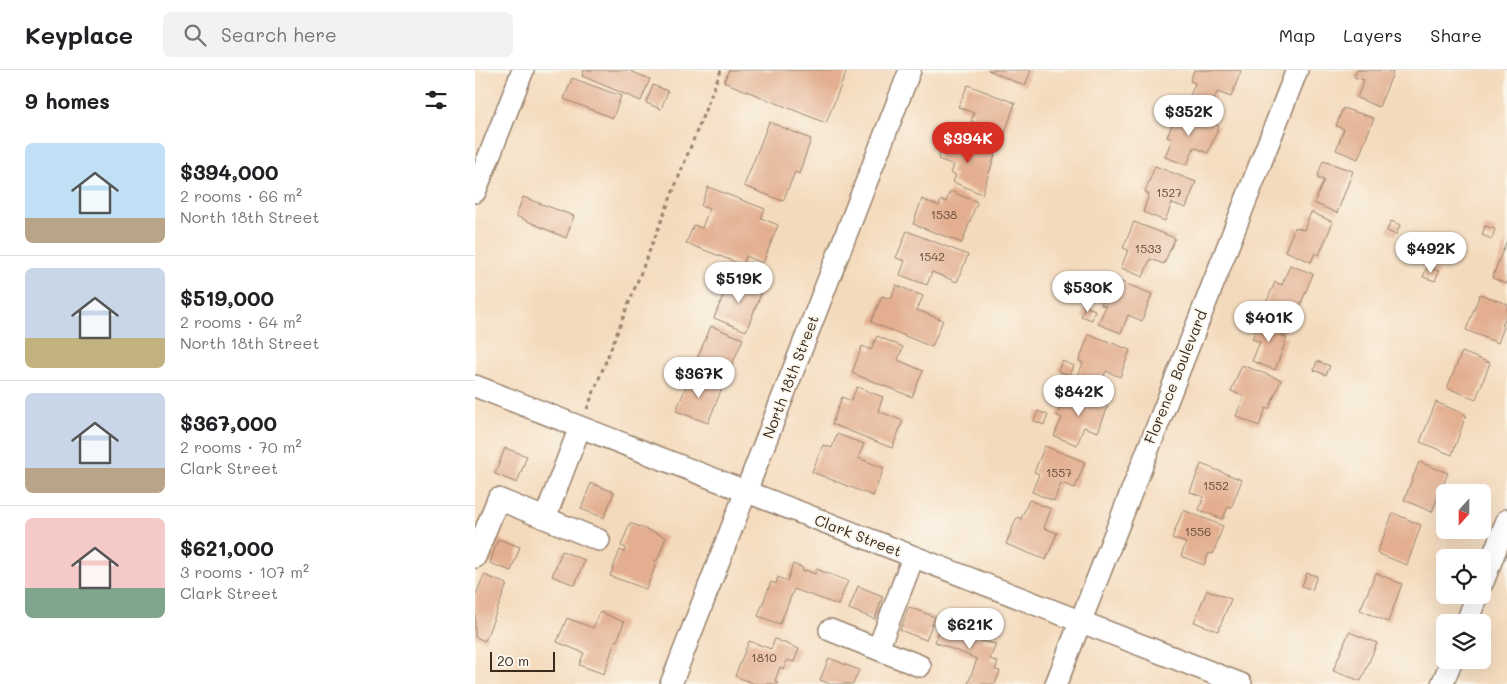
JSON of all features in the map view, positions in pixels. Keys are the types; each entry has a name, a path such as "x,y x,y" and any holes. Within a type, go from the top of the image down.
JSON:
{"street":[{"path":"475,192 523,70"},
{"name":"North 18th Street","path":"671,684 910,70"},
{"name":"Florence Boulevard","path":"1055,684 1297,70"},
{"name":"Clark Street","path":"475,386 1241,684"},
{"path":"545,518 580,427"},
{"path":"475,557 497,499 599,540"},
{"path":"1491,561 1507,520"},
{"path":"878,649 913,558"},
{"path":"830,630 920,666"},
{"path":"1443,684 1449,669"}],"path":[{"path":"580,427 721,70"}],"building":[{"path":"584,70 628,70 650,79 641,101 582,76"},
{"path":"729,70 847,70 826,123 724,82"},
{"path":"988,70 1031,70 1025,86"},
{"path":"1194,70 1241,71 1231,97 1217,92 1210,110 1188,101 1195,83 1190,81"},
{"path":"1357,70 1385,70 1393,73 1379,107 1357,98 1364,80 1354,77"},
{"path":"572,78 621,96 613,118 564,99"},
{"path":"653,85 668,91 661,109 646,103"},
{"path":"968,85 1015,103 1002,142 973,131 976,123 971,121 974,113 958,107"},
{"path":"1343,108 1374,118 1358,159 1336,150 1344,129 1336,126"},
{"path":"1178,110 1219,126 1208,153 1194,147 1187,165 1165,157 1172,139 1167,137"},
{"path":"769,122 811,139 799,174 795,172 783,201 744,186"},
{"path":"948,137 995,155 982,194 953,182 956,175 951,173 954,165 938,159"},
{"path":"1323,161 1353,171 1337,213 1314,203 1324,180 1317,178"},
{"path":"1155,166 1196,182 1186,208 1172,203 1165,221 1143,212 1149,194 1145,192"},
{"path":"708,187 765,209 761,218 778,225 763,263 746,256 743,265 686,243 694,225 702,228 709,209 701,206"},
{"path":"950,191 977,202 962,243 913,224 922,199 939,206 941,200 946,202"},
{"path":"523,197 574,216 566,238 516,216"},
{"path":"1311,212 1333,222 1319,255 1315,253 1311,262 1285,251 1295,227 1304,230"},
{"path":"1391,221 1400,225 1396,235 1387,231"},
{"path":"1134,222 1175,238 1164,264 1150,259 1143,277 1121,268 1128,250 1123,248"},
{"path":"1485,226 1495,229 1492,239 1482,235"},
{"path":"907,231 968,255 957,282 932,272 927,285 900,275 905,261 896,258"},
{"path":"1507,240 1507,284 1492,278"},
{"path":"1290,265 1313,274 1295,318 1271,307 1272,304 1267,301 1275,282 1282,285"},
{"path":"1427,267 1439,271 1435,281 1423,277"},
{"path":"731,276 763,289 746,331 714,318"},
{"path":"1111,278 1152,294 1142,321 1128,315 1121,333 1098,324 1106,306 1101,305"},
{"path":"896,285 923,296 917,310 943,320 932,347 871,322 882,296 891,299"},
{"path":"1480,294 1507,304 1507,313 1502,326 1504,327 1498,343 1466,330"},
{"path":"1085,306 1095,310 1092,320 1081,316"},
{"path":"1262,316 1286,326 1282,336 1287,338 1275,370 1252,361 1260,342 1252,339"},
{"path":"711,326 743,339 726,379 694,366"},
{"path":"1089,334 1130,350 1120,377 1106,371 1098,389 1076,381 1083,363 1079,361"},
{"path":"877,336 903,347 898,360 923,371 912,397 852,373 862,346 871,350"},
{"path":"1462,352 1490,363 1476,399 1447,388"},
{"path":"1062,361 1074,366 1070,375 1058,371"},
{"path":"1317,361 1330,366 1326,375 1314,370"},
{"path":"1242,365 1281,380 1269,409 1266,408 1259,426 1236,416 1244,396 1231,391"},
{"path":"691,375 722,388 708,423 676,411"},
{"path":"857,387 883,397 878,411 903,421 892,448 832,424 842,397 851,401"},
{"path":"1067,390 1108,406 1098,432 1084,427 1077,445 1054,436 1062,418 1057,416"},
{"path":"1436,402 1466,415 1452,455 1420,442"},
{"path":"1038,411 1048,415 1044,425 1034,421"},
{"path":"837,434 864,444 858,458 884,468 873,496 812,472 823,445 832,448"},
{"path":"1045,446 1085,462 1075,488 1061,483 1054,501 1032,492 1039,474 1034,472"},
{"path":"505,448 527,456 517,483 495,474"},
{"path":"1419,462 1448,473 1443,484 1436,484 1436,502 1432,512 1404,500"},
{"path":"1201,464 1242,480 1231,508 1228,507 1223,519 1199,510 1204,497 1190,492"},
{"path":"591,483 614,492 604,518 581,509"},
{"path":"1029,500 1051,509 1044,528 1057,533 1046,560 1006,544 1017,517 1021,519"},
{"path":"1183,510 1223,526 1213,554 1209,553 1204,565 1181,556 1186,543 1172,538"},
{"path":"1393,513 1421,525 1407,565 1377,553"},
{"path":"630,523 666,537 657,561 655,560 654,563 656,564 646,589 610,576 620,550 624,552 626,548 621,546"},
{"path":"498,539 520,547 511,571 490,563"},
{"path":"562,551 585,560 575,585 552,576"},
{"path":"793,564 803,568 802,571 804,572 805,570 815,574 816,569 848,581 838,605 794,589 780,624 758,616 771,582 776,584 778,577 787,581"},
{"path":"1307,573 1317,576 1312,590 1302,586"},
{"path":"1376,573 1402,584 1388,622 1360,610"},
{"path":"484,575 507,584 485,641 475,637 475,597"},
{"path":"858,586 883,596 875,619 849,609"},
{"path":"1207,590 1231,599 1218,631 1194,622"},
{"path":"909,607 935,617 926,640 900,630"},
{"path":"600,612 624,622 617,641 615,641 604,674 579,665 584,653 557,642 567,618 593,628"},
{"path":"944,617 977,630 974,636 982,638 981,641 996,644 990,659 998,662 995,670 1000,671 995,684 968,684 977,659 935,642"},
{"path":"1349,632 1377,643 1361,681 1333,671"},
{"path":"775,639 799,649 794,662 787,660 784,669 780,667 775,681 778,684 755,684 735,676 749,641 771,649"},
{"path":"829,658 859,670 853,684 830,684 820,680"}]}
